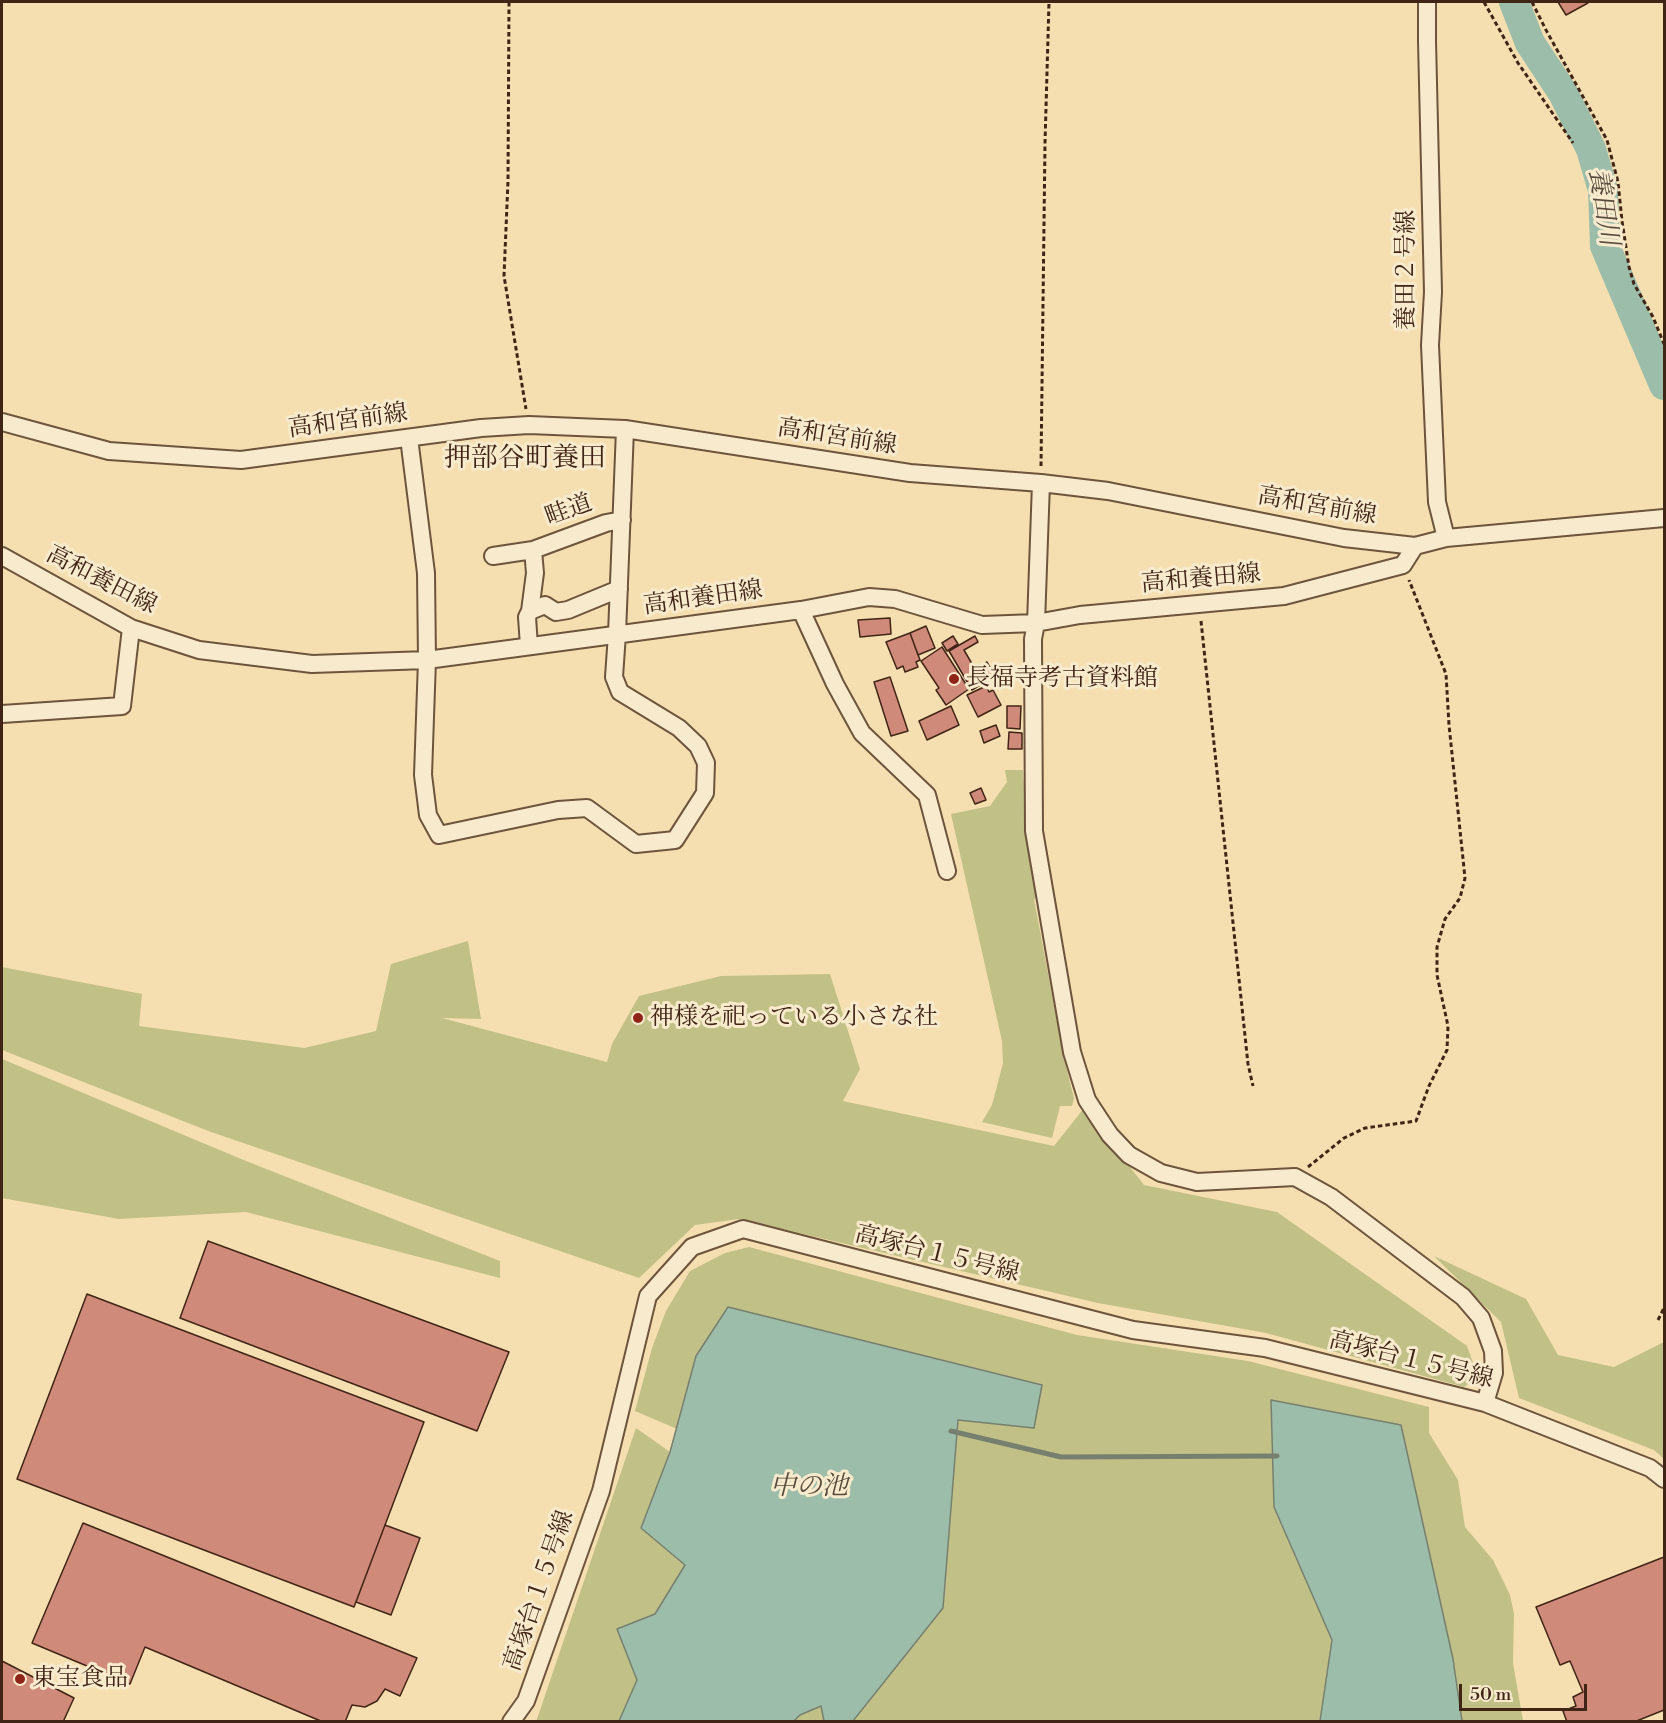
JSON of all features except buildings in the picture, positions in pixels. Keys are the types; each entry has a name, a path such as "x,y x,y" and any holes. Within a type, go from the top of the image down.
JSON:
{"street":[{"name":"養田２号線","path":"1427,2 1433,292 1430,345 1437,502 1446,538"},
{"name":"高和宮前線","path":"2,422 109,451 241,460 481,428 529,425 626,429 910,473 1041,483 1108,491 1344,538 1415,546 1446,538 1665,518"},
{"path":"409,438 426,573 427,660 423,775 428,815 439,835 558,810 587,808 636,844 675,840 705,793 706,763 698,746 679,728 620,692 614,676 626,429"},
{"path":"1041,483 1036,623 1032,639 1034,831 1072,1052 1087,1100 1110,1136 1129,1155 1161,1173 1197,1182 1295,1177 1330,1197 1462,1297 1481,1318 1493,1351 1494,1373 1485,1403"},
{"name":"畦道","path":"493,556 532,550 606,523 622,520"},
{"path":"1403,565 1415,546"},
{"name":"畦道","path":"529,646 527,617 538,608 532,550"},
{"name":"高和養田線","path":"2,556 131,628 199,650 312,664 427,660 801,610 869,597 895,599 982,625 1036,623 1080,615 1284,596 1403,565"},
{"path":"538,608 556,612 568,610 619,589"},
{"path":"801,610 835,684 862,733 927,795 947,871"},
{"path":"2,714 122,706 131,628"},
{"name":"高塚台１５号線","path":"511,1722 526,1701 601,1491 648,1296 692,1247 743,1229 1133,1330 1265,1348 1485,1403 1650,1468 1665,1479"}],"path":[{"path":"509,2 508,181 504,276 529,425"},
{"path":"1041,483 1049,2"},
{"path":"1484,2 1518,63 1573,143"},
{"path":"1532,2 1607,140 1618,182 1629,267 1634,284 1665,344"},
{"path":"1295,1177 1344,1138 1365,1128 1416,1121 1429,1086 1447,1050 1448,1026 1437,975 1437,946 1445,919 1460,898 1465,878 1446,674 1403,565"},
{"path":"1199,604 1248,1064 1253,1086"},
{"path":"1658,1320 1665,1308"}],"shaded area":[{"path":"1005,770 1023,770 1027,836 1038,897 1034,899 1064,1059 1074,1098 1072,1106 1060,1106 1052,1138 982,1122 992,1105 1003,1063 1002,1041 951,814 990,806 1007,782"},
{"path":"468,941 481,1019 442,1018 607,1062 612,1044 639,996 721,976 830,974 860,1069 843,1101 1054,1146 1084,1108 1144,1185 1277,1212 1467,1346 1478,1377 1464,1387 1266,1333 1098,1303 739,1219 695,1225 639,1278 211,1132 2,1050 2,967 142,994 139,1026 304,1048 376,1031 391,964"},
{"path":"2,1059 246,1161 500,1261 500,1278 246,1212 119,1219 2,1198"},
{"path":"749,1247 1077,1335 1248,1361 1429,1407 1429,1433 1458,1480 1465,1527 1493,1560 1510,1595 1514,1614 1513,1663 1523,1721 1462,1721 1453,1659 1274,1507 1332,1640 1320,1721 853,1722 943,1608 958,1420 1033,1428 696,1356 677,1429 635,1411 652,1348 666,1311 690,1271 725,1253"},
{"path":"1434,1256 1526,1299 1558,1355 1614,1367 1664,1342 1664,1459 1654,1450 1519,1398 1501,1322"},
{"path":"636,1428 670,1452 641,1528 686,1565 655,1614 617,1629 637,1680 619,1721 536,1722"},
{"path":"821,1706 824,1721 794,1722 799,1715"}],"water":[{"name":"中の池","path":"728,1307 1042,1385 1034,1428 958,1420 943,1608 853,1721 824,1721 821,1706 800,1715 794,1721 619,1721 637,1680 617,1629 655,1614 685,1565 641,1528 670,1452 696,1356"},
{"path":"1271,1400 1401,1425 1453,1659 1462,1721 1320,1721 1332,1640 1274,1507"}],"waterway":[{"name":"養田川","path":"1514,2 1530,43 1563,93 1591,149 1603,190 1605,246 1664,385"},
{"path":"951,1431 1061,1457 1277,1456"}],"place":[{"name":"長福寺考古資料館","path":"954,679"},
{"name":"神様を祀っている小さな社","path":"638,1018"},
{"name":"東宝食品","path":"20,1679"}],"district":[{"name":"押部谷町養田","path":"525,460"}]}
